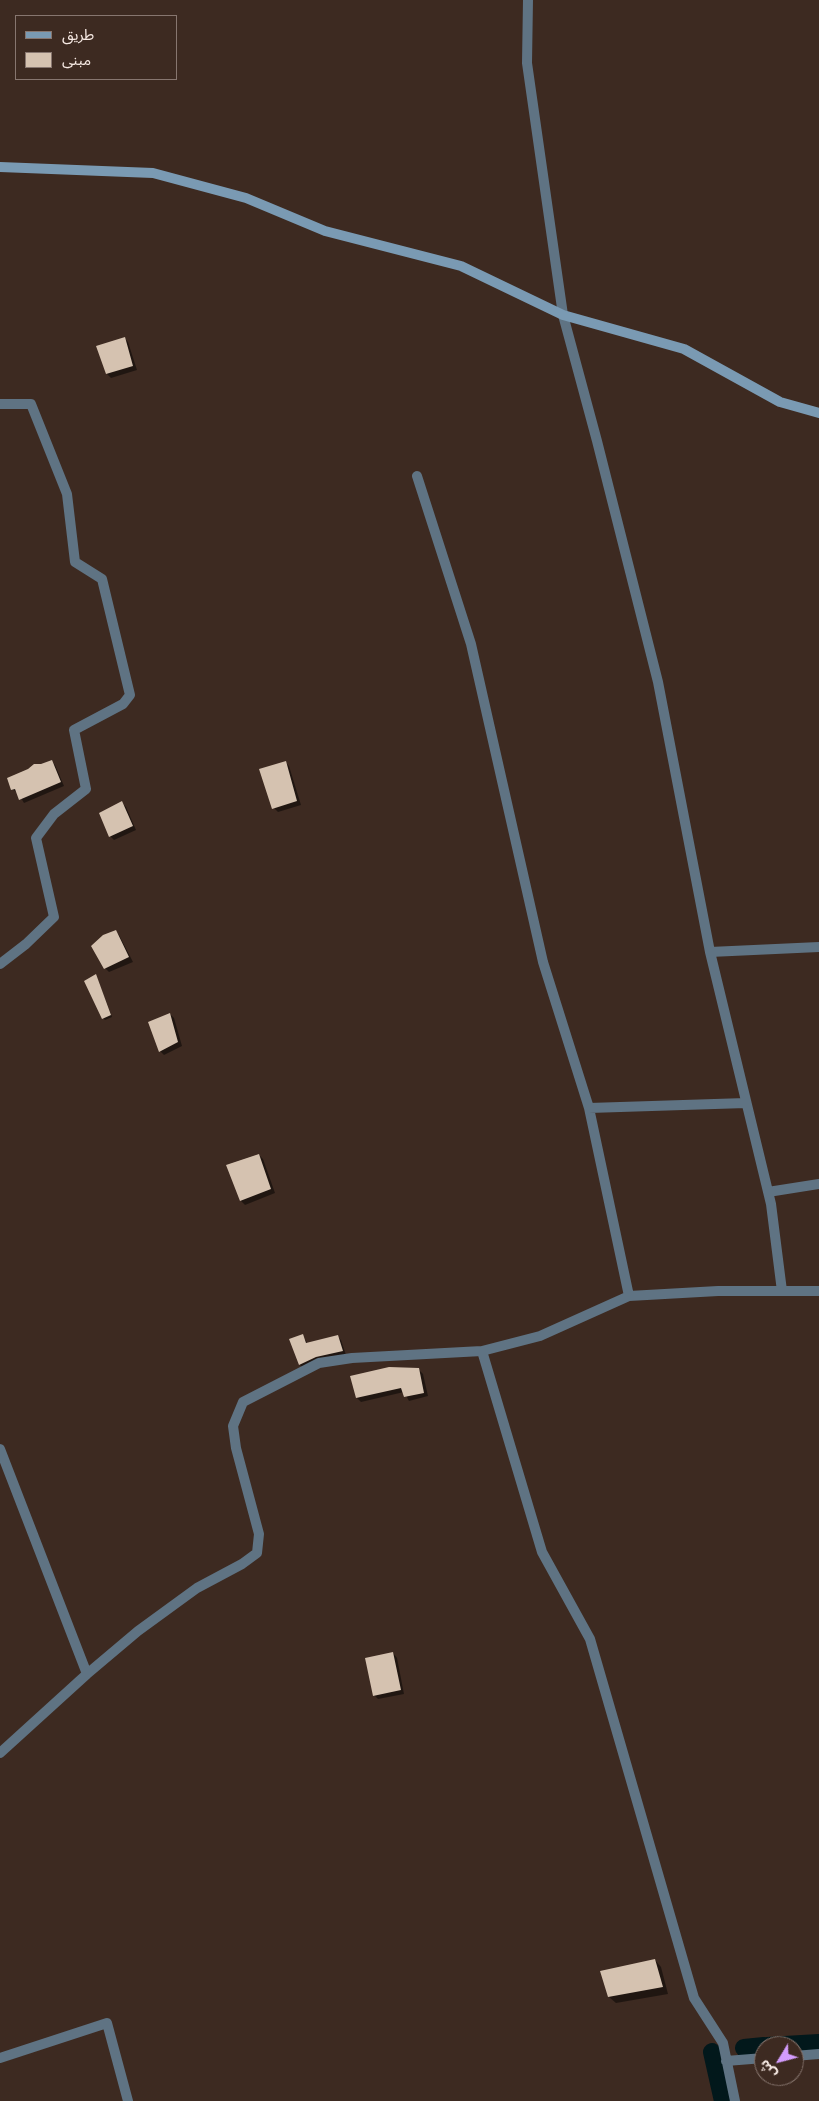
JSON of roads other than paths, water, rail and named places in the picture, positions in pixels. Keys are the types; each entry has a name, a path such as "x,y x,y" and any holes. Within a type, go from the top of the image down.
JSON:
{"street":[{"path":"528,0 527,64 563,315 658,682 710,952 768,1192 782,1291"},
{"path":"0,166 153,173 246,198 325,232 461,266 563,315 684,349 780,402 819,413"},
{"path":"0,404 31,404 67,494 75,562 102,579 130,695 123,704 74,730 86,789 54,814 36,838 54,917 26,944 0,964"},
{"path":"417,476 471,644 543,962 588,1108 630,1296"},
{"path":"710,952 819,947"},
{"path":"588,1108 746,1103"},
{"path":"768,1192 819,1184"},
{"path":"0,1753 87,1674 138,1631 197,1588 242,1564 257,1553 259,1534 236,1448 233,1426 243,1402 319,1363 352,1358 482,1351 540,1336 630,1296 718,1291 819,1291"},
{"path":"482,1351 542,1552 590,1639 694,1998 723,2043 735,2101"},
{"path":"0,1450 87,1674"},
{"path":"0,2058 107,2023 128,2101"},
{"path":"804,2055 819,2054"},
{"path":"726,2061 754,2059"}],"waterway":[{"path":"804,2044 819,2043"},
{"path":"744,2048 754,2047"},
{"path":"712,2052 723,2101"}]}
